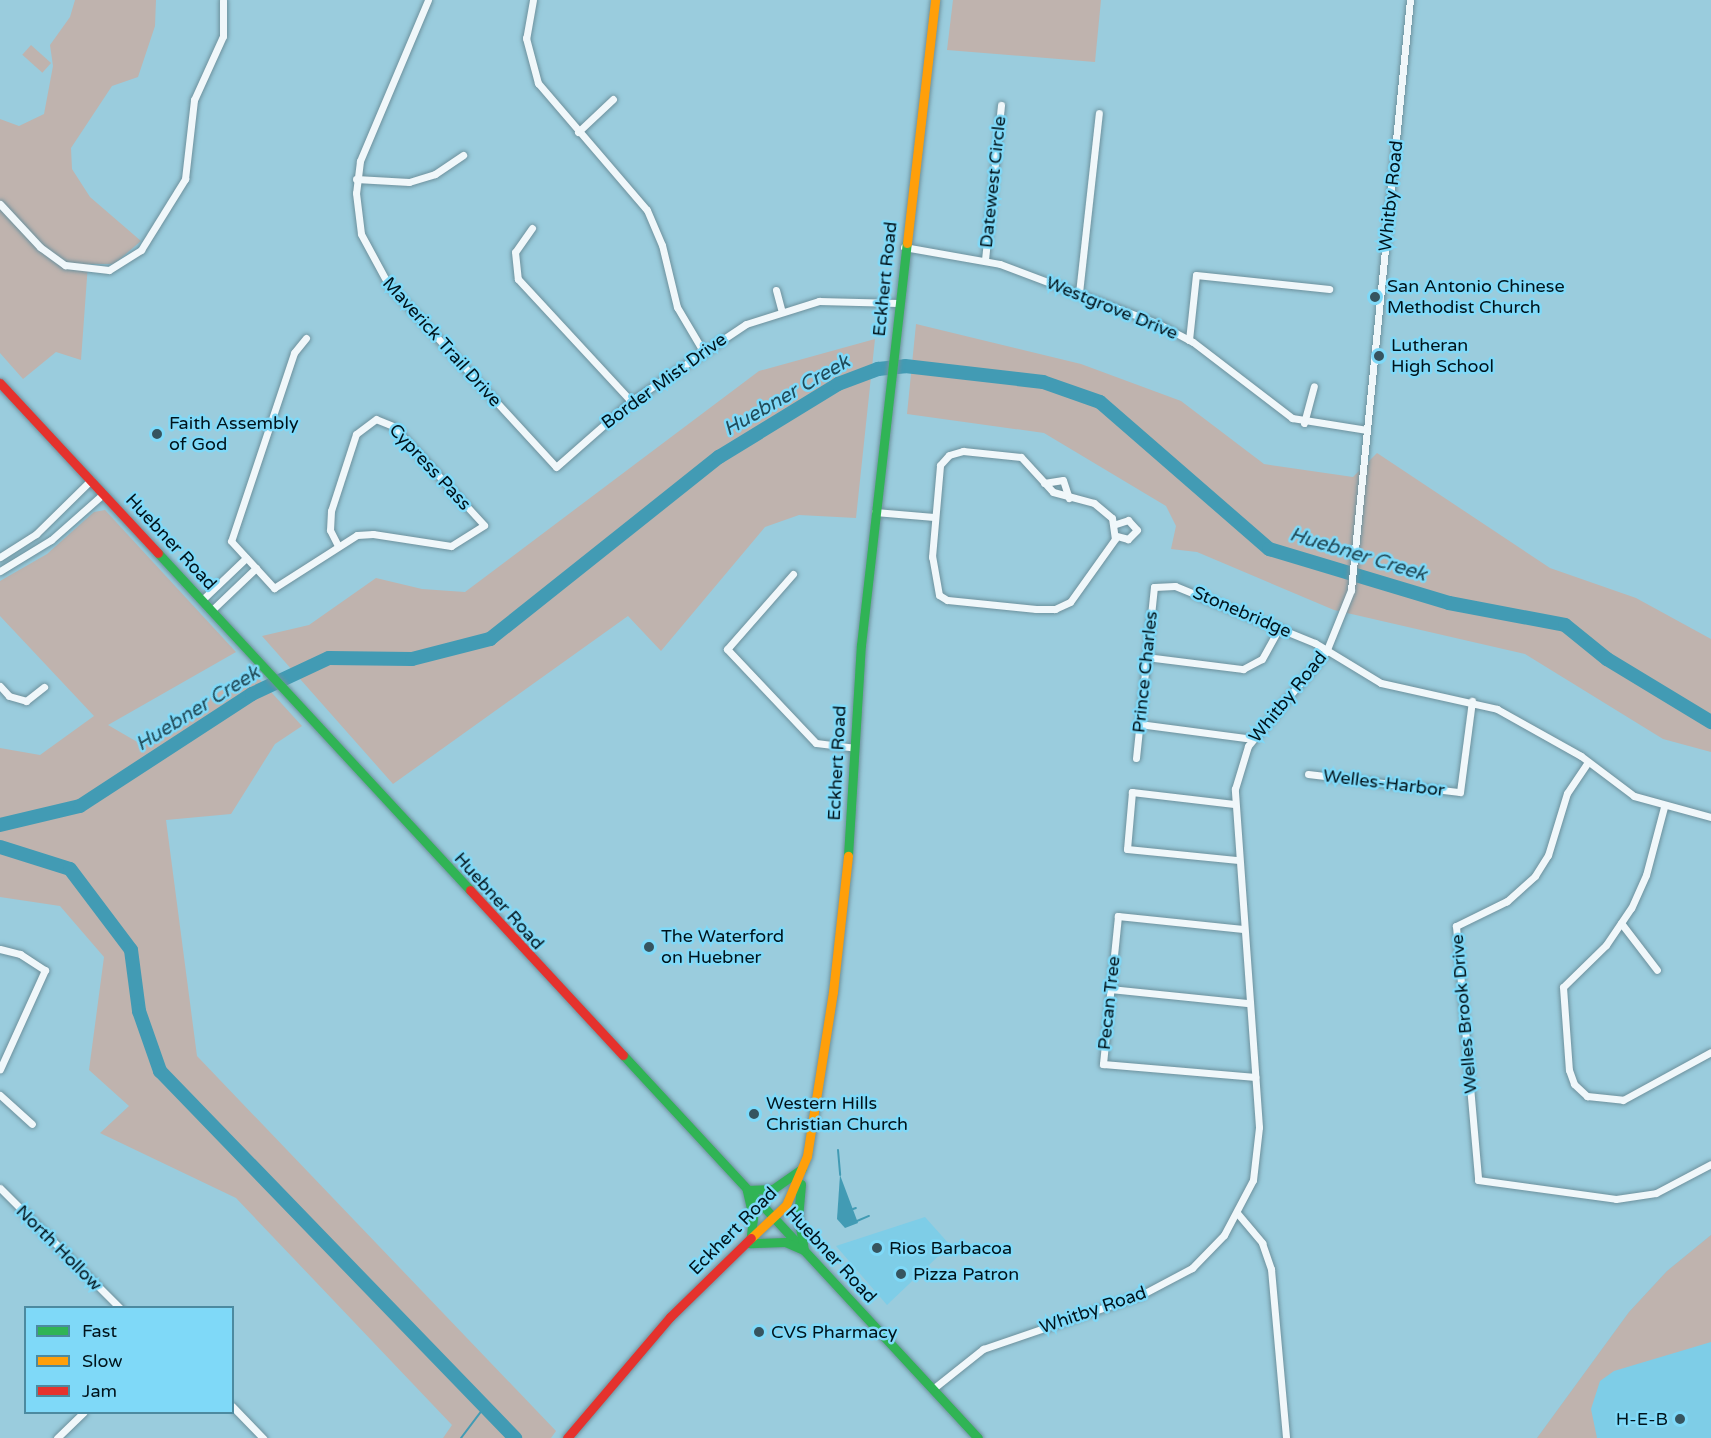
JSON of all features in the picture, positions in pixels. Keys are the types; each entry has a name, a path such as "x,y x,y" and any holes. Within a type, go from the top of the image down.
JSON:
{"main road":[{"name":"Eckhert Road","path":"567,1438 670,1317 774,1219 790,1198 802,1169 826,1055 849,843 854,748 875,512 904,247 935,0"},
{"name":"Huebner Road","path":"0,382 978,1438"},
{"path":"802,1169 773,1189 747,1190 753,1216 750,1243 785,1242 804,1250"},
{"path":"802,1169 798,1216 804,1250"}],"street":[{"path":"0,204 40,247 65,264 109,270 133,258 152,238 185,179 194,100 223,36 223,0"},
{"name":"Maverick Trail Drive","path":"428,0 364,150 356,179 359,228 379,273 556,466"},
{"path":"533,0 526,27 531,68 545,96 647,210 662,245 677,307 703,351"},
{"name":"Whitby Road","path":"934,1388 983,1349 1168,1283 1202,1260 1238,1214 1253,1180 1259,1151 1234,804 1240,766 1253,739 1326,652 1347,604 1356,545 1410,0"},
{"path":"578,132 613,99"},
{"name":"Datewest Circle","path":"985,260 1001,105"},
{"path":"1079,293 1100,113"},
{"path":"356,179 409,182 435,174 463,155"},
{"path":"532,228 515,252 518,279 631,401"},
{"name":"Westgrove Drive","path":"904,247 985,260 1079,293 1190,340 1292,418 1304,423 1367,430"},
{"path":"1190,340 1196,275 1329,289"},
{"path":"777,290 781,309"},
{"name":"Border Mist Drive","path":"556,466 631,401 746,324 781,309 839,299 898,303"},
{"path":"306,338 294,352 231,541 274,588 338,546"},
{"path":"1304,423 1314,386"},
{"name":"Cypress Pass","path":"371,420 393,426 484,525 451,546 367,534 338,546 330,530 331,511 356,434 371,420"},
{"path":"954,453 1021,458 1053,492 1069,498 1098,506 1116,524 1117,536 1070,602 1055,609 1014,607 939,595 932,567 934,517 940,465 954,453"},
{"path":"0,557 36,534 91,480"},
{"path":"1044,483 1063,480 1069,498"},
{"path":"0,571 51,540 103,494"},
{"path":"875,512 934,517"},
{"path":"1116,524 1128,520 1137,531 1128,539 1117,536"},
{"path":"202,600 246,558"},
{"path":"212,610 256,568"},
{"path":"793,574 727,649 816,743 854,748"},
{"name":"Stonebridge","path":"1154,587 1184,588 1279,628 1381,683 1472,701 1518,718 1588,762 1619,787 1664,807 1711,817"},
{"name":"Prince Charles","path":"1136,758 1154,587"},
{"path":"1146,657 1244,669 1262,659 1279,628"},
{"path":"0,686 9,696 26,701 44,687"},
{"name":"Welles-Harbor","path":"1308,774 1460,792 1472,701"},
{"path":"1139,724 1253,739"},
{"name":"Welles Brook Drive","path":"1588,762 1567,793 1548,855 1535,876 1507,901 1456,926 1478,1180 1601,1199 1630,1198 1670,1187 1711,1164"},
{"path":"1234,804 1132,792 1127,849 1238,860"},
{"path":"1664,807 1646,875 1622,923 1563,987 1569,1070 1579,1090 1594,1098 1623,1100 1711,1052"},
{"name":"Pecan Tree","path":"1244,929 1118,916 1103,1064 1255,1077"},
{"path":"1622,923 1657,970"},
{"path":"0,950 26,957 45,970 0,1069"},
{"path":"1110,989 1249,1003"},
{"path":"0,1095 32,1124"},
{"name":"North Hollow","path":"0,1188 118,1306"},
{"path":"1238,1214 1257,1234 1271,1269 1286,1438"},
{"path":"234,1408 263,1438"},
{"path":"57,1438 83,1414"}],"shaded area":[{"path":"75,0 156,0 155,26 138,77 112,86 71,148 72,169 90,197 141,241 114,264 88,264 81,360 56,352 23,379 0,353 0,119 19,126 44,114 53,66 50,45 70,17"},
{"path":"953,0 1101,0 1095,62 947,50"},
{"path":"31,45 51,63 42,73 22,55"},
{"path":"916,324 1081,364 1181,401 1264,464 1353,477 1377,453 1550,568 1636,598 1711,639 1711,752 1663,739 1525,654 1334,610 1197,552 1171,549 1176,526 1166,506 1044,433 907,414"},
{"path":"875,339 856,518 799,515 765,527 661,651 628,616 393,784 262,636 309,625 376,578 422,589 465,592 759,371"},
{"path":"105,510 236,652 108,725 139,743 252,671 302,726 275,744 231,814 166,820 197,1056 556,1431 551,1438 443,1438 452,1425 236,1198 100,1133 129,1106 89,1070 104,957 60,906 0,897 0,748 40,755 94,716 0,616 0,581 47,554 94,512"},
{"path":"840,1175 858,1223 845,1228 837,1219"},
{"path":"925,1217 950,1245 887,1305 836,1246"},
{"path":"1711,1235 1711,1438 1537,1438 1629,1312 1667,1271"},
{"path":"1711,1235 1711,1342 1614,1371 1600,1381 1591,1409 1597,1438 1537,1438 1629,1312 1667,1271"}],"waterway":[{"name":"Huebner Creek","path":"0,825 80,806 252,694 329,658 412,659 490,639 719,457 838,384 878,369 905,366 1043,382 1100,402 1269,549 1449,603 1565,625 1607,659 1711,722"},
{"path":"0,847 70,869 131,950 139,1011 160,1071 515,1438"},
{"path":"838,1150 840,1175"},
{"path":"857,1221 869,1216"},
{"path":"461,1438 485,1406"}],"traffic: fast":[{"path":"848,856 861,645 907,243"},
{"path":"158,553 470,890"},
{"path":"623,1055 978,1438"},
{"path":"801,1249 785,1242 750,1243 753,1217 747,1190 773,1189 802,1169"},
{"path":"801,1184 798,1216 804,1250"}],"traffic: slow":[{"path":"907,243 935,0"},
{"path":"751,1238 786,1205 807,1156 833,992 848,856"}],"traffic: jam":[{"path":"0,383 158,553"},
{"path":"470,890 623,1055"},
{"path":"567,1438 670,1317 751,1238"}],"place":[{"name":"San Antonio Chinese Methodist Church","path":"1375,297"},
{"name":"Lutheran High School","path":"1379,356"},
{"name":"Faith Assembly of God","path":"157,434"},
{"name":"The Waterford on Huebner","path":"649,947"},
{"name":"Western Hills Christian Church","path":"754,1114"},
{"name":"Rios Barbacoa","path":"877,1248"},
{"name":"Pizza Patron","path":"901,1274"},
{"name":"CVS Pharmacy","path":"759,1332"},
{"name":"H-E-B","path":"1680,1419"}]}
